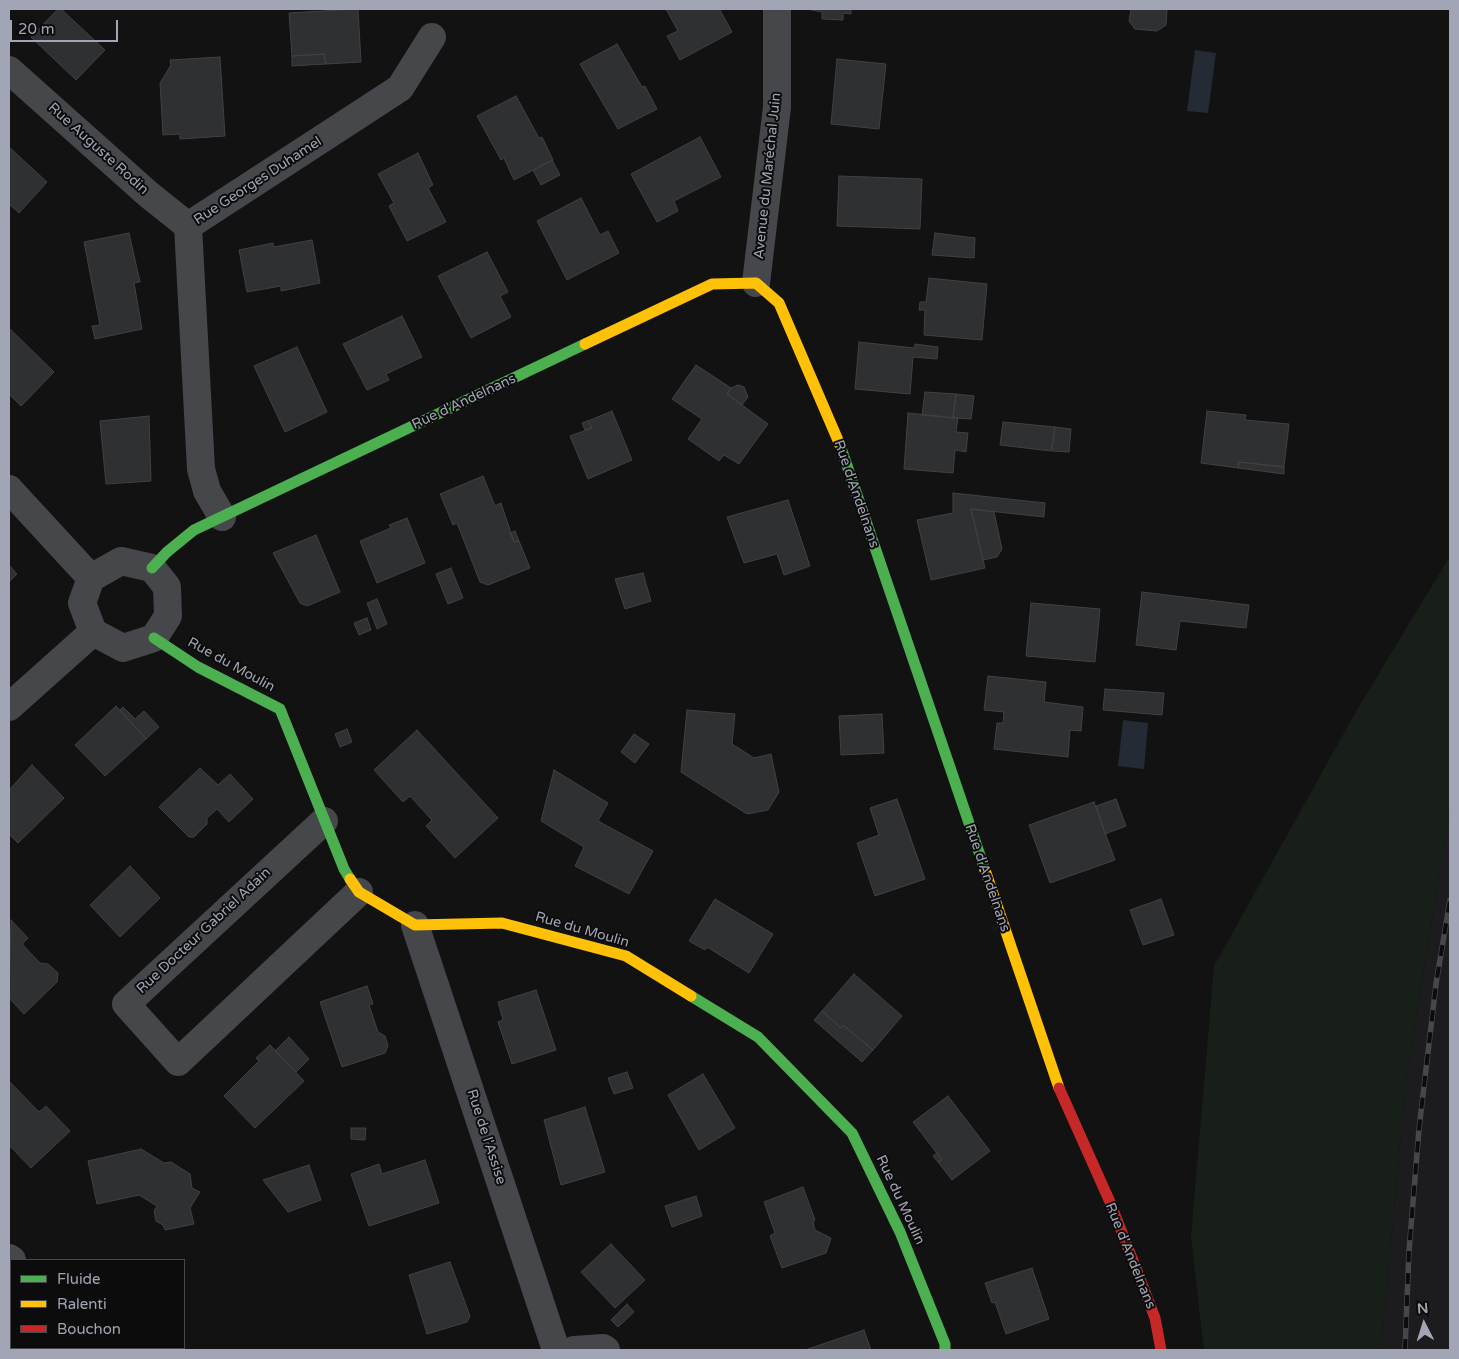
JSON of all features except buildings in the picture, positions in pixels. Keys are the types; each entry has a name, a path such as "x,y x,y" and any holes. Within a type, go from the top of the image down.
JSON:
{"street":[{"name":"Avenue du Maréchal Juin","path":"756,283 777,108 777,9"},
{"name":"Rue Georges Duhamel","path":"222,518 207,491 201,469 188,226 400,88 432,37"},
{"name":"Rue Auguste Rodin","path":"9,70 148,194 188,226"},
{"name":"Rue d'Andelnans","path":"152,568 194,530 712,284 756,283 779,303 842,452 1060,1092 1110,1202 1139,1276 1155,1318 1161,1350"},
{"path":"9,489 91,578"},
{"path":"121,561 152,568 167,587 168,616 154,638 123,648 92,632 82,603 91,578 121,561"},
{"path":"9,707 92,632"},
{"name":"Rue du Moulin","path":"154,638 198,667 280,709 344,870 359,892 415,925 502,922 626,956 758,1037 852,1133 900,1232 945,1344 945,1350"},
{"name":"Rue Docteur Gabriel Adain","path":"324,821 126,1004 178,1062 359,892"},
{"name":"Rue de l'Assise","path":"415,925 556,1350"},
{"path":"574,1350 603,1348 606,1350"}],"shaded area":[{"path":"1195,50 1216,53 1208,113 1187,111"},
{"path":"1450,556 1450,806 1406,1081 1381,1350 1204,1350 1191,1237 1214,966 1358,708"},
{"path":"1123,720 1148,723 1144,769 1118,766"},
{"path":"1450,806 1450,1350 1381,1350 1406,1081"}],"railway":[{"path":"1405,1350 1409,1251 1419,1129 1436,984 1450,900"}],"traffic: fast":[{"path":"152,568 167,552 194,530 585,344"},
{"path":"840,445 985,870"},
{"path":"154,638 198,667 280,709 344,869 350,879"},
{"path":"691,996 758,1037 852,1133 900,1232 945,1344 945,1350"}],"traffic: slow":[{"path":"585,344 712,284 756,283 779,303 840,445"},
{"path":"985,870 1059,1088"},
{"path":"350,879 359,892 415,925 502,923 626,956 691,996"}],"traffic: jam":[{"path":"1059,1088 1110,1202 1139,1276 1155,1318 1161,1350"}]}
